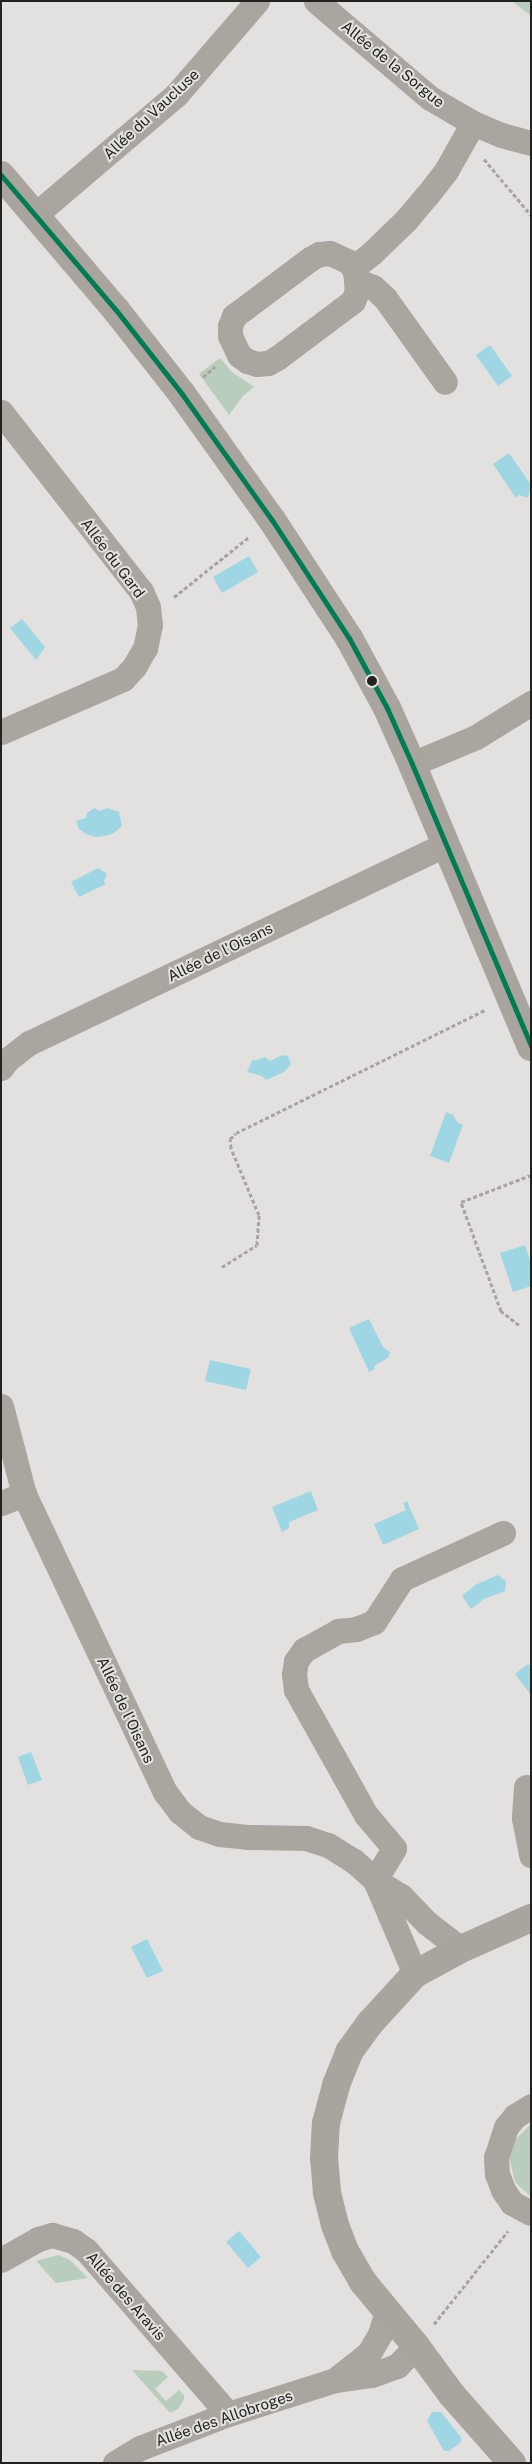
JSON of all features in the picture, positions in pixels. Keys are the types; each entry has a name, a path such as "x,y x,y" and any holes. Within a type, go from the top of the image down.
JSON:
{"main road":[{"path":"1,175 116,310 182,394 272,520 349,638 387,708 412,764 531,1047"},
{"path":"512,2463 452,2395 416,2346 386,2314 363,2282 345,2251 335,2225 327,2192 324,2159 326,2123 336,2085 349,2052 370,2022 415,1974 461,1949 531,1918"},
{"path":"416,2346 464,2386 531,2459"}],"street":[{"name":"Allée du Vaucluse","path":"35,216 176,95 257,1"},
{"name":"Allée de la Sorgue","path":"316,1 430,98 467,134 501,135 531,143"},
{"path":"445,382 385,298 355,274 340,256 330,253 319,254 310,259 234,316 230,326 230,336 235,351 247,361 257,364 277,358 345,308 355,296 355,274 372,253 406,220 446,171 467,134"},
{"name":"Allée du Gard","path":"1,412 141,591 150,616 150,625 144,648 134,667 123,679 1,732"},
{"path":"412,764 476,736 531,703"},
{"name":"Allée de l'Oisans","path":"1,1068 7,1060 29,1043 446,844"},
{"name":"Allée de l'Oisans","path":"1,1406 24,1494 165,1792 180,1812 198,1827 219,1834 247,1837 306,1838 328,1845 354,1861 375,1880 401,1896 427,1923 461,1949"},
{"path":"1,1503 24,1494"},
{"path":"375,1880 394,1848 366,1815 296,1690 294,1674 296,1661 304,1650 338,1630 356,1629 374,1622 402,1579 503,1533"},
{"path":"526,1787 524,1818 531,1855"},
{"name":"Allée de l'Oisans","path":"375,1880 386,1910 408,1952 415,1974"},
{"path":"527,2212 512,2203 503,2190 497,2174 496,2157 506,2127 515,2116 531,2106"},
{"name":"Allée des Aravis","path":"1,2260 38,2239 52,2235 73,2241 86,2250 228,2414"},
{"name":"Allée des Allobroges","path":"335,2380 369,2353 380,2334 386,2314"},
{"name":"Allée des Allobroges","path":"115,2463 140,2448 228,2414 335,2380 372,2375 397,2366 416,2346"}],"path":[{"path":"467,134 484,159 531,215"},
{"path":"182,394 235,351"},
{"path":"150,616 272,520"},
{"path":"222,1267 257,1246 260,1215 231,1148 230,1139 236,1133 510,997"},
{"path":"519,1325 501,1311 461,1202 531,1175"},
{"path":"416,2346 527,2212"}],"green space":[{"path":"512,1 531,1 531,16"},
{"path":"220,358 232,372 254,387 243,396 229,415 199,374"},
{"path":"531,2124 531,2197 515,2182 509,2157 515,2140"},
{"path":"58,2255 70,2260 88,2278 56,2283 36,2261"},
{"path":"132,2370 162,2371 168,2377 155,2389 166,2401 179,2390 184,2395 184,2399 178,2409 170,2413"}],"water":[{"path":"490,345 512,376 498,386 476,355"},
{"path":"509,453 531,485 528,498 519,495 516,498 493,464"},
{"path":"249,556 258,572 222,593 213,577"},
{"path":"22,619 45,647 36,660 10,628"},
{"path":"94,808 100,811 107,808 119,812 122,826 114,833 105,836 96,837 86,834 79,829 76,821 86,818 87,813"},
{"path":"98,868 107,874 104,881 106,884 79,897 71,882"},
{"path":"282,1055 288,1056 291,1064 284,1072 266,1080 262,1076 247,1072 253,1059 255,1061 265,1057 270,1061"},
{"path":"446,1112 453,1115 457,1122 463,1125 449,1163 430,1156"},
{"path":"525,1245 531,1263 531,1286 513,1292 500,1253"},
{"path":"369,1319 383,1347 390,1352 388,1358 374,1366 375,1369 369,1372 349,1328"},
{"path":"210,1360 251,1369 246,1390 205,1381"},
{"path":"311,1491 318,1510 289,1522 289,1528 282,1532 272,1507"},
{"path":"407,1501 419,1529 383,1545 374,1524 406,1510 403,1503"},
{"path":"498,1575 506,1581 505,1591 484,1599 471,1609 462,1596 475,1585"},
{"path":"528,1664 531,1667 531,1695 515,1674"},
{"path":"31,1752 42,1780 28,1785 18,1757"},
{"path":"147,1939 163,1971 147,1978 131,1947"},
{"path":"239,2231 261,2257 248,2268 226,2242"},
{"path":"432,2412 441,2412 461,2437 461,2442 449,2451 444,2451 427,2421"}],"transit line":[{"path":"1,175 116,310 182,394 272,520 349,638 387,708 412,764 531,1046"}]}
